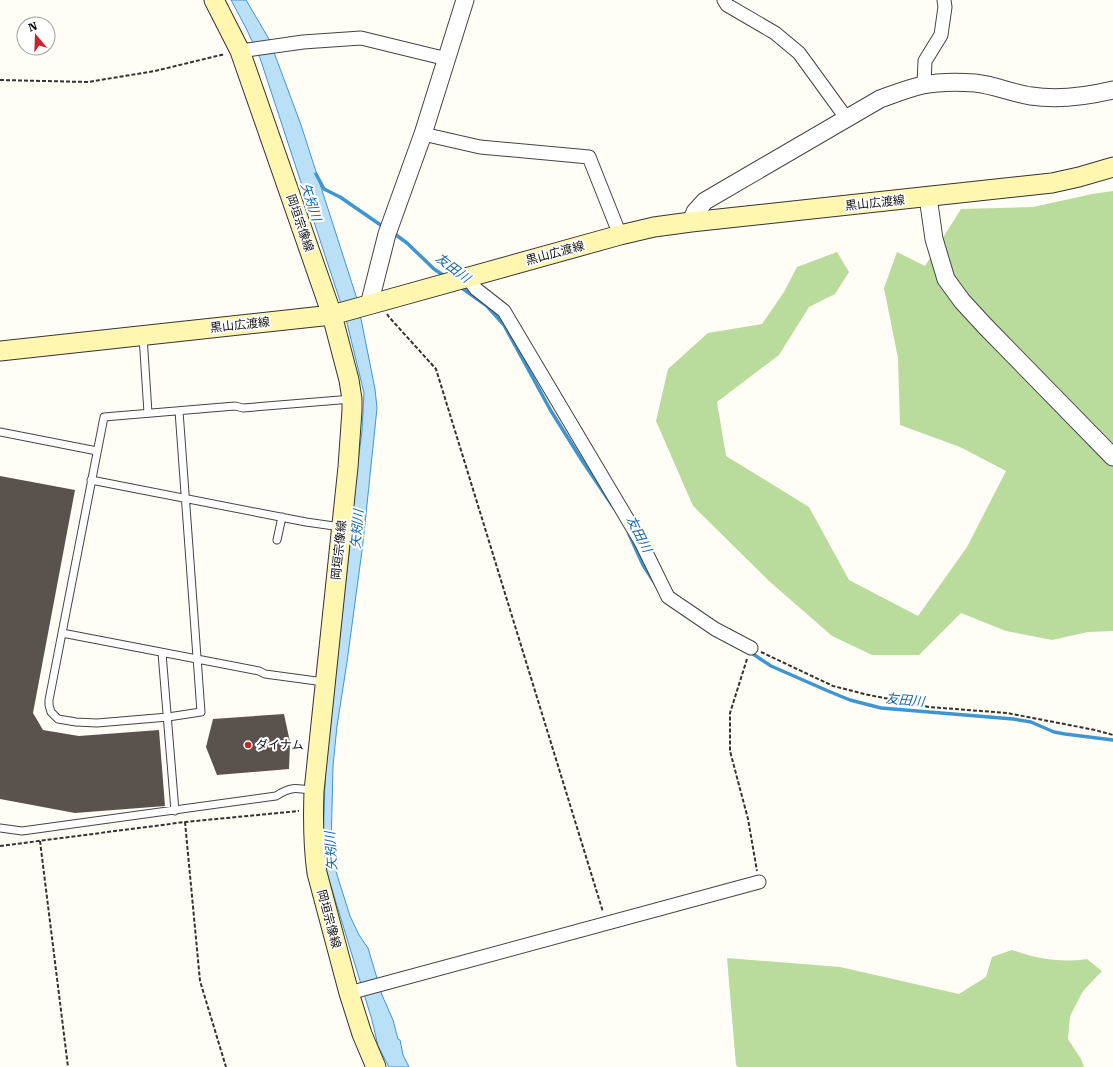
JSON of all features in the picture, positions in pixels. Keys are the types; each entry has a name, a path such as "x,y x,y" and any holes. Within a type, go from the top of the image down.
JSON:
{"main road":[{"name":"岡垣宗像線","path":"214,0 240,51 332,315 348,375 352,399 348,467 314,800 314,853 317,873 349,993 362,1034 376,1067"},
{"name":"黒山広渡線","path":"0,351 332,315 620,235 654,227 1052,183 1113,167"}],"street":[{"path":"376,303 387,234 423,134 465,0"},
{"path":"724,0 727,5 775,33 799,53 847,119"},
{"path":"924,84 925,61 941,35 945,8 944,0"},
{"path":"240,51 296,42 361,38 447,60"},
{"path":"691,222 695,212 705,201 880,99 924,84 976,83 1033,96 1068,97 1093,95 1113,90"},
{"path":"423,134 480,147 589,157 620,235"},
{"path":"928,197 934,239 946,279 962,301 985,326 1113,457"},
{"path":"468,278 476,289 504,311 641,542 668,597 715,629 751,648"},
{"path":"349,993 759,882"}],"lane":[{"path":"143,336 148,413"},
{"path":"179,411 201,712 168,717 97,723 58,719 51,712 49,705 104,417 235,406 243,408 352,399"},
{"path":"0,432 97,451"},
{"path":"91,480 282,517 342,527"},
{"path":"277,540 282,517"},
{"path":"62,633 259,670 265,674 326,682"},
{"path":"162,653 175,811"},
{"path":"0,828 22,831 175,811 276,796 284,791 295,788 314,800"}],"path":[{"path":"0,80 88,82 155,71 240,51"},
{"path":"376,303 436,369 607,923"},
{"path":"759,882 748,819 730,751 730,713 751,648 833,686 864,694 929,707 1007,713 1095,730 1113,735"},
{"path":"0,846 185,822 314,800"},
{"path":"185,822 200,980 226,1067"},
{"path":"40,841 68,1067"}],"green space":[{"path":"1113,191 1113,631 1088,632 1052,640 1006,631 961,613 919,655 872,655 832,636 769,581 693,506 656,421 668,369 708,333 762,324 784,292 797,267 837,252 849,272 835,294 809,307 779,355 717,402 726,456 809,507 849,580 918,616 967,547 1006,471 960,447 900,425 898,358 884,288 897,252 925,266 961,209 1033,207"},
{"path":"1012,950 1031,956 1049,959 1067,961 1087,959 1102,971 1083,991 1070,1016 1068,1039 1081,1059 1084,1067 738,1067 736,1065 727,958 840,967 959,994 986,977 992,957"}],"water":[{"name":"矢矧川","path":"231,0 246,0 269,39 301,125 357,299 375,389 377,408 363,543 337,726 333,766 331,849 333,862 350,916 359,935 368,948 382,995 393,1020 398,1039 400,1040 403,1055 409,1067 389,1067 378,1046 372,1020 326,870 323,855 326,756 362,431 364,393 346,319 260,58"}],"building":[{"path":"0,476 75,490 33,713 43,730 79,736 159,730 165,806 75,813 0,799"},
{"name":"ダイナム","path":"284,714 290,742 289,769 217,775 206,747 213,719"}],"waterway":[{"name":"友田川","path":"316,174 324,189 340,197 385,228"},
{"name":"友田川","path":"392,232 407,243 434,269 446,277"},
{"name":"友田川","path":"459,286 487,306 504,325 551,411 614,508"},
{"name":"友田川","path":"629,534 643,565 656,585"},
{"name":"友田川","path":"750,652 771,666 828,691 850,700 881,708 1013,719 1031,722 1054,732 1113,740"}],"place":[{"name":"ダイナム","path":"248,745"}]}
